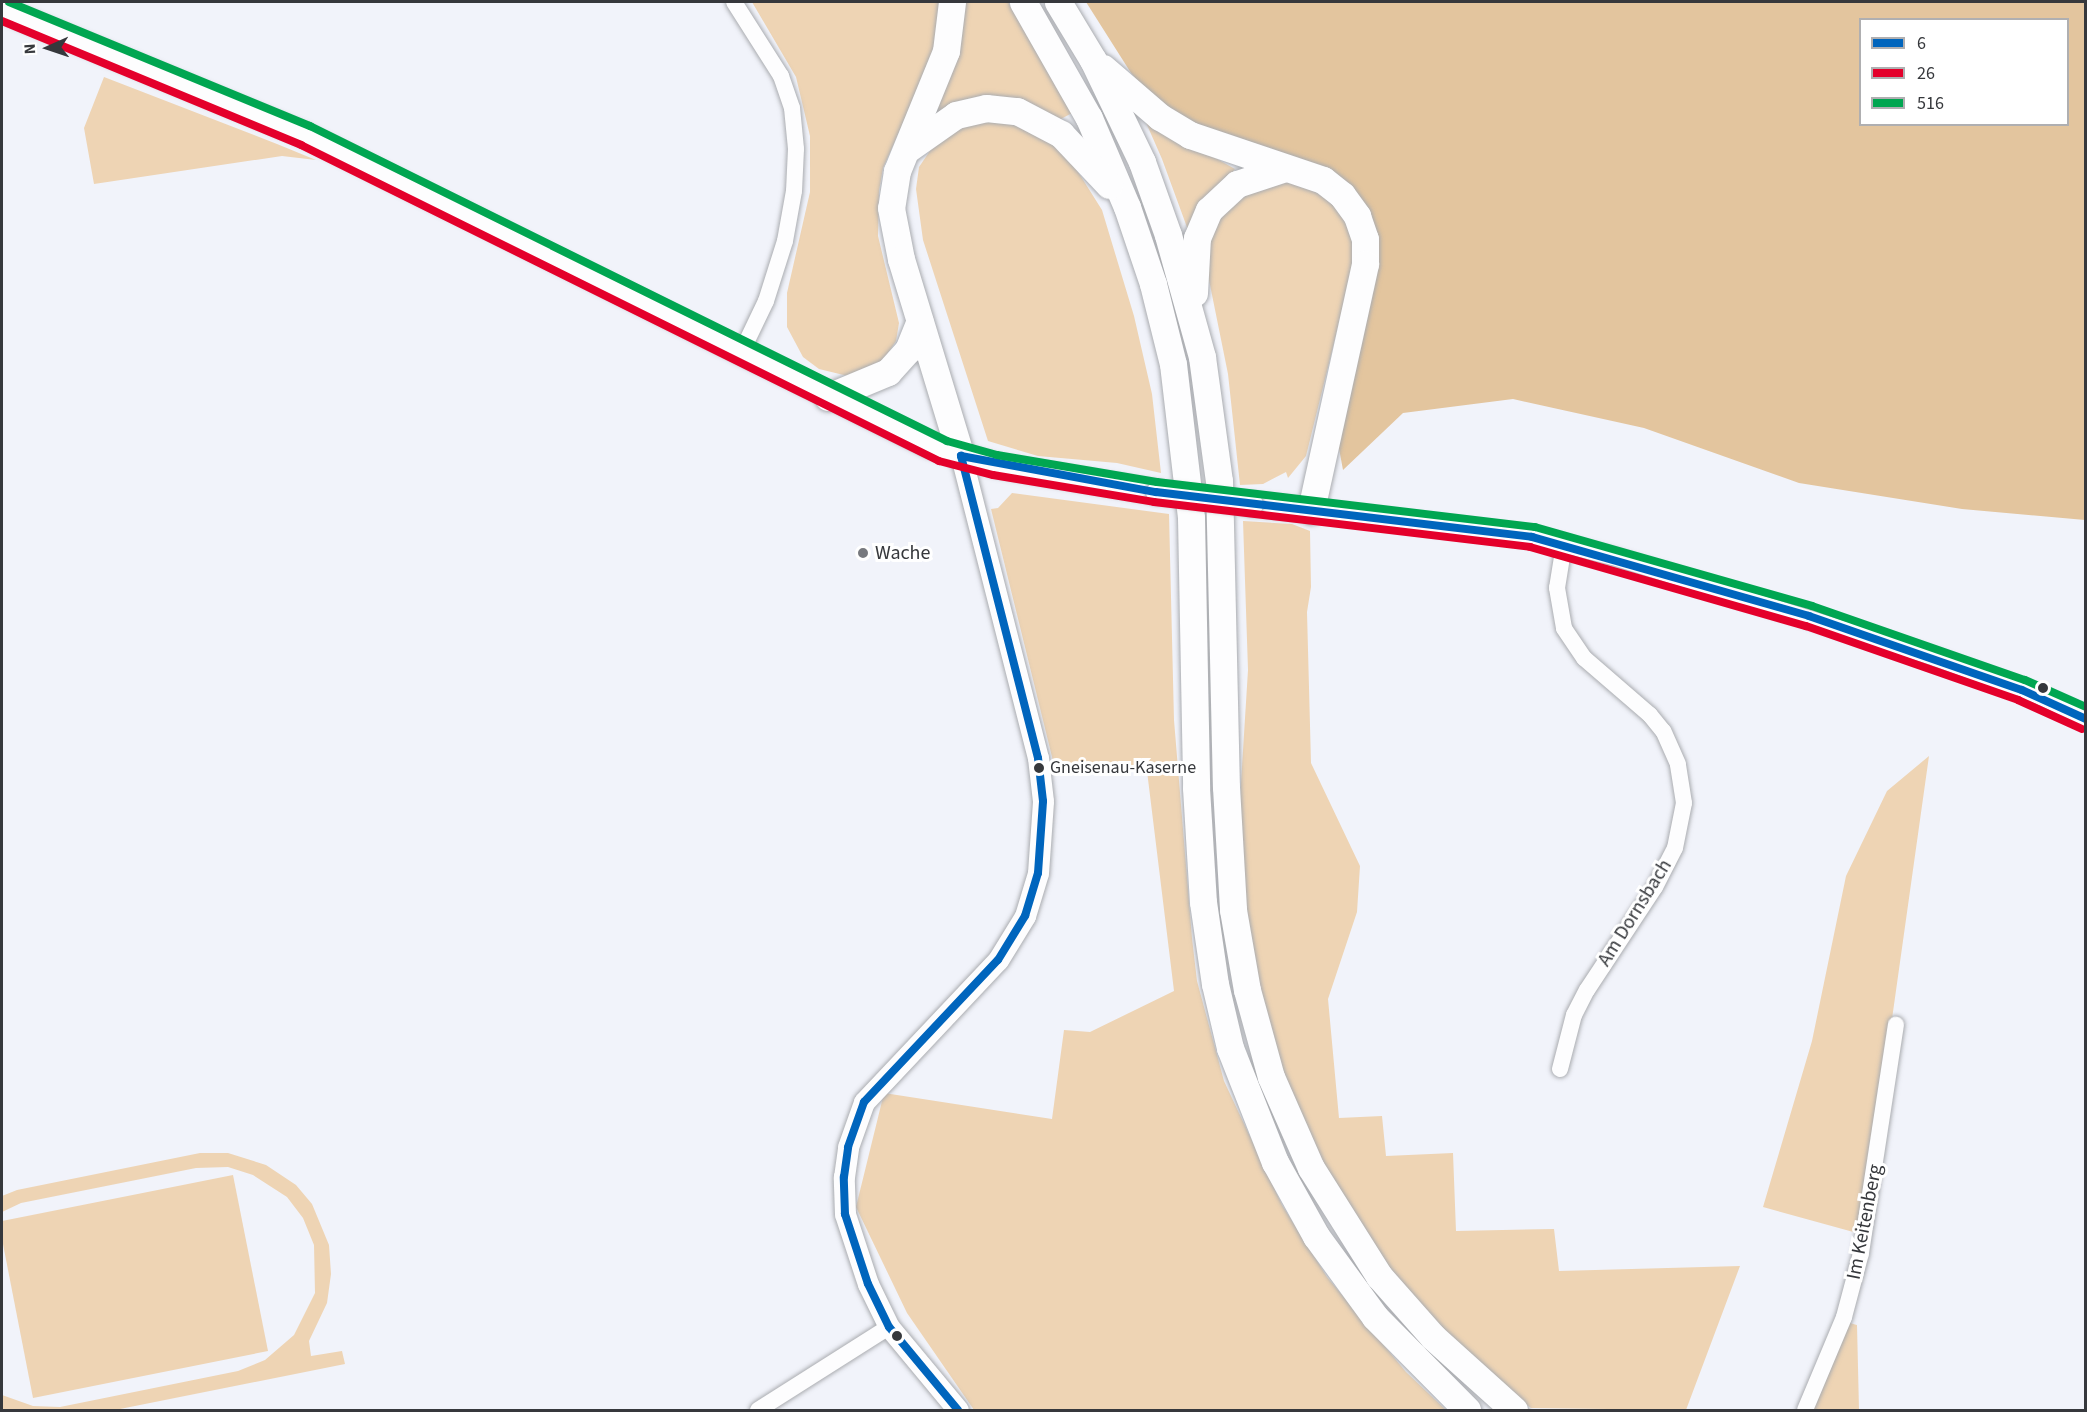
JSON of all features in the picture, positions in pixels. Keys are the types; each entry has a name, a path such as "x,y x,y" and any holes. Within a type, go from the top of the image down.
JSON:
{"highway":[{"path":"952,2 946,51 894,181 891,208 895,237 961,456"},
{"path":"1023,2 1089,118 1127,207 1164,326 1185,441 1191,518 1199,853 1208,942 1230,1047 1270,1152 1322,1245 1382,1325 1467,1410"},
{"path":"1058,2 1093,60 1153,190 1194,322 1208,392 1219,481 1226,788 1233,910 1257,1034 1297,1140 1354,1241 1433,1338 1514,1410"},
{"path":"1093,60 1160,117 1190,135 1286,168 1313,174 1342,195 1362,227 1366,251 1311,510"},
{"path":"908,148 956,115 986,108 1017,111 1050,126 1074,145 1127,207"},
{"path":"1194,322 1196,249 1203,219 1218,199 1237,184 1286,168"},
{"path":"828,397 888,372 908,350 920,321"}],"street":[{"path":"734,2 781,76 792,108 796,149 794,191 785,241 766,301 742,351"},
{"path":"2,10 305,135 742,351 913,439 961,456 1156,492 1521,535 1564,545 1719,587 1935,658 2041,698 2085,720"},
{"path":"958,1410 890,1327 856,1255 845,1214 844,1177 856,1122 876,1087 963,999 1015,936 1034,895 1041,849 1043,801 1028,709 961,456"},
{"name":"Am Dornsbach","path":"1560,1069 1574,1015 1587,990 1655,887 1675,848 1684,803 1675,755 1657,722 1584,658 1564,628 1557,588 1564,545"},
{"name":"Im Keitenberg","path":"1805,1410 1844,1317 1861,1253 1896,1025"},
{"path":"758,1410 890,1327"}],"shaded area":[{"path":"752,2 944,2 940,40 883,168 879,191 878,236 899,323 896,341 880,365 852,377 819,369 803,357 787,327 787,293 810,192 810,136 796,77"},
{"path":"962,2 1008,2 1074,112 1059,120 931,118"},
{"path":"1086,2 2085,2 2085,520 1962,509 1799,483 1644,428 1513,399 1403,413 1343,470 1338,443 1364,206 1203,133 1147,92 1131,73"},
{"path":"104,77 316,160 282,156 94,184 84,128"},
{"path":"1144,118 1235,169 1188,230 1162,159"},
{"path":"994,120 1033,130 1063,148 1102,210 1134,316 1152,394 1161,473 1117,463 1038,456 988,441 923,240 916,189 919,167 934,145 949,132 970,123"},
{"path":"1293,181 1319,191 1341,212 1352,234 1354,262 1306,456 1288,478 1286,472 1263,484 1240,485 1228,374 1208,275 1209,237 1225,206 1262,183"},
{"path":"1012,493 1169,514 1174,720 1192,938 1197,981 1224,1081 1282,1205 1327,1277 1406,1372 1446,1410 974,1410 907,1313 856,1207 884,1093 1052,1119 1064,1030 1090,1032 1174,991 1147,771 1054,765 991,509 998,508"},
{"path":"1243,521 1292,524 1310,531 1311,587 1307,612 1311,763 1360,866 1357,912 1328,999 1339,1118 1382,1116 1386,1156 1453,1153 1456,1231 1554,1229 1559,1271 1740,1266 1686,1410 1531,1408 1478,1368 1397,1278 1339,1193 1312,1142 1285,1080 1256,977 1247,914 1239,815 1248,670"},
{"path":"1929,756 1865,1211 1857,1233 1763,1207 1812,1041 1846,876 1887,791"},
{"path":"200,1153 228,1153 266,1165 296,1185 312,1204 329,1245 331,1274 327,1303 309,1341 311,1356 342,1351 345,1364 115,1410 2,1410 2,1395 33,1406 60,1407 238,1371 265,1360 294,1335 315,1293 314,1245 303,1218 287,1197 253,1175 228,1167 196,1168 21,1203 2,1212 2,1196 17,1190"},
{"path":"233,1175 268,1351 33,1398 2,1239 2,1221"},
{"path":"1846,1322 1857,1325 1859,1410 1810,1410"}],"transit line":[{"name":"516","path":"9,2 310,126 947,441 997,455 1157,482 1535,527 1812,606 2025,680 2086,707"},
{"name":"26","path":"2,21 301,145 939,461 993,475 1154,502 1530,547 1806,626 2018,700 2082,729"},
{"name":"6","path":"961,456 1156,492 1532,537 1809,616 2022,690 2086,719"},
{"name":"6","path":"958,1410 889,1327 868,1284 845,1214 844,1177 848,1147 864,1102 998,960 1025,916 1038,873 1043,801 1038,758 961,456"}],"place":[{"name":"Wache","path":"863,553"},
{"name":"Gneisenau-Kaserne","path":"1039,768"}]}
